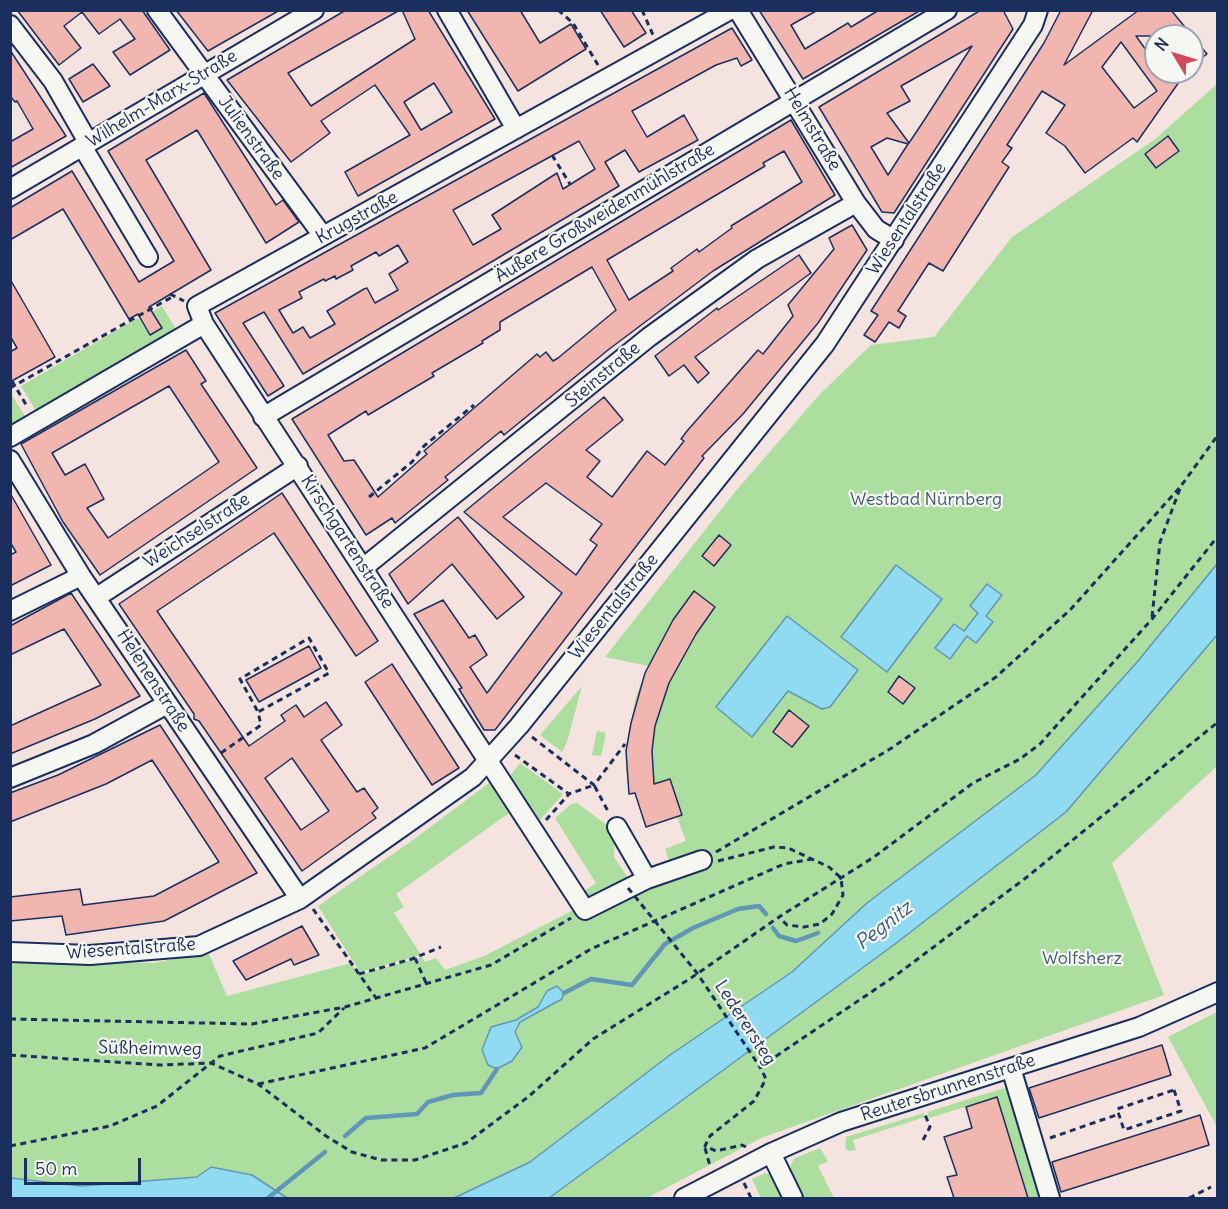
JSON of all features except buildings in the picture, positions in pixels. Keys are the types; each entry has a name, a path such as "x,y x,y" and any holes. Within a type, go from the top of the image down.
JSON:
{"street":[{"name":"Julienstraße","path":"157,10 323,236"},
{"name":"Wilhelm-Marx-Straße","path":"10,189 314,10"},
{"path":"447,10 516,129"},
{"name":"Krugstraße","path":"204,324 197,306 730,10"},
{"name":"Helmstraße","path":"738,10 856,203 876,229 894,240"},
{"name":"Äußere Großweidenmühlstraße","path":"263,417 947,10"},
{"name":"Wiesentalstraße","path":"10,952 90,956 199,946 300,899 473,777 519,726 825,344 1033,25 1038,10"},
{"path":"10,24 52,81 148,257"},
{"name":"Steinstraße","path":"363,568 649,337 757,259 856,203"},
{"path":"10,437 204,324"},
{"name":"Kirschgartenstraße","path":"204,324 585,910"},
{"name":"Helenenstraße","path":"10,460 81,576 300,899"},
{"name":"Weichselstraße","path":"97,597 298,466"},
{"path":"10,611 81,576"},
{"path":"10,778 94,744 167,704"},
{"path":"617,827 647,879"},
{"path":"585,910 647,879 702,860"},
{"name":"Reutersbrunnenstraße","path":"684,1198 763,1157 841,1122 1139,1027 1218,992"},
{"path":"1011,1068 1050,1198"},
{"path":"763,1157 793,1198"}],"path":[{"path":"558,10 573,23 606,79"},
{"path":"642,10 648,26"},
{"path":"552,155 570,183"},
{"path":"13,387 171,297"},
{"path":"12,381 13,387 27,407"},
{"path":"369,497 412,462 424,446 474,405"},
{"path":"702,860 890,749 996,677 1071,609 1181,486 1218,435"},
{"path":"1152,618 1160,542 1181,486"},
{"path":"10,1146 110,1126 157,1106 211,1064 258,1084 326,1137 352,1152 381,1160 415,1160 466,1143 528,1096 593,1039 691,978 779,917 874,857 973,783 1020,759 1040,744 1152,618 1218,536"},
{"path":"207,763 261,725 258,712 240,679 309,638 329,673 258,712"},
{"path":"760,1067 896,976 1036,869 1218,722"},
{"path":"519,726 594,785 617,827"},
{"path":"533,829 546,820 569,794 594,785 625,744"},
{"path":"501,746 569,794"},
{"path":"702,860 724,862 774,847 788,848 829,867 841,878 843,895 832,914 820,924 804,927 787,925 779,917"},
{"path":"258,1084 425,1048 591,949 784,864 812,859"},
{"name":"Lederersteg","path":"628,888 697,973 766,1079 754,1101 710,1136 705,1148"},
{"path":"300,899 318,913 376,998"},
{"path":"10,1019 252,1024 345,1007 491,964 585,910"},
{"path":"359,974 415,958 441,947"},
{"path":"415,958 426,983"},
{"name":"Süßheimweg","path":"10,1055 129,1064 211,1064 220,1056 318,1033 345,1007"},
{"path":"1174,1090 1181,1111 1124,1130 1119,1114 1118,1109 1174,1090"},
{"path":"920,1096 930,1127 923,1140"},
{"path":"1034,1143 1119,1114"},
{"path":"710,1167 705,1148 716,1151 742,1145 763,1157"},
{"path":"1189,1198 1211,1186"}],"green space":[{"path":"1217,84 1218,564 1203,585 1217,599 1217,766 1112,863 1164,995 761,1138 647,1198 11,1198 11,959 154,963 208,952 227,996 351,963 359,975 422,957 425,962 436,958 445,970 484,956 589,902 583,892 596,883 555,818 571,804 577,803 615,831 614,857 628,878 669,860 665,849 686,841 677,817 635,793 629,794 626,770 626,751 636,696 648,666 605,657 735,492 820,394 871,345 934,337 1012,237 1154,140","holes":["719,535 731,545 714,566 702,556"]},
{"path":"162,306 177,331 38,414 21,386 136,319 142,318 161,328 152,312"},
{"path":"10,392 28,421 10,430"},
{"path":"582,686 567,742 562,752 540,735"},
{"path":"597,731 606,733 601,756 592,755"},
{"path":"520,763 563,794 540,820 510,776"},
{"path":"493,780 513,810 396,894 404,907 394,913 421,955 360,972 318,906 413,840"},
{"path":"1217,1012 1217,1127 1168,1037"},
{"path":"1011,1086 1015,1101 1010,1103 1020,1136 1027,1140 1029,1147 1025,1154 1039,1198 1028,1198 997,1097 929,1118 927,1112"},
{"path":"924,1113 925,1117 853,1140 856,1150 848,1151 845,1147 846,1137"},
{"path":"820,1148 828,1161 818,1166 834,1198 803,1198 790,1172 791,1164 795,1158"},
{"path":"765,1173 773,1176 784,1198 761,1198 752,1179"}],"water":[{"name":"Pegnitz","path":"1217,564 1217,635 1066,812 895,944 549,1198 454,1198 530,1162 670,1055 792,972 867,903 1036,775 1138,661"},
{"path":"896,565 942,599 887,672 841,637"},
{"path":"987,584 1002,595 986,616 993,622 976,643 967,636 950,659 935,648 954,624 964,631 978,613 970,606"},
{"path":"787,616 858,670 830,707 822,709 788,691 752,737 716,707"},
{"path":"557,986 564,993 562,999 520,1022 515,1032 522,1047 512,1061 497,1069 488,1065 482,1050 491,1027 516,1020 538,1007 547,991"},
{"path":"211,1167 252,1175 287,1198 11,1198 11,1178 81,1186 197,1177"}],"waterway":[{"path":"564,993 591,979 632,985 665,944 693,928 738,909 759,906 766,914"},
{"path":"773,928 779,936 796,941 818,933"},
{"path":"345,1136 366,1118 417,1114 428,1102 453,1095 481,1093 497,1069"},
{"path":"268,1198 325,1152"}],"park label":[{"name":"Westbad Nürnberg","path":"926,500"},
{"name":"Wolfsherz","path":"1082,959"}]}
